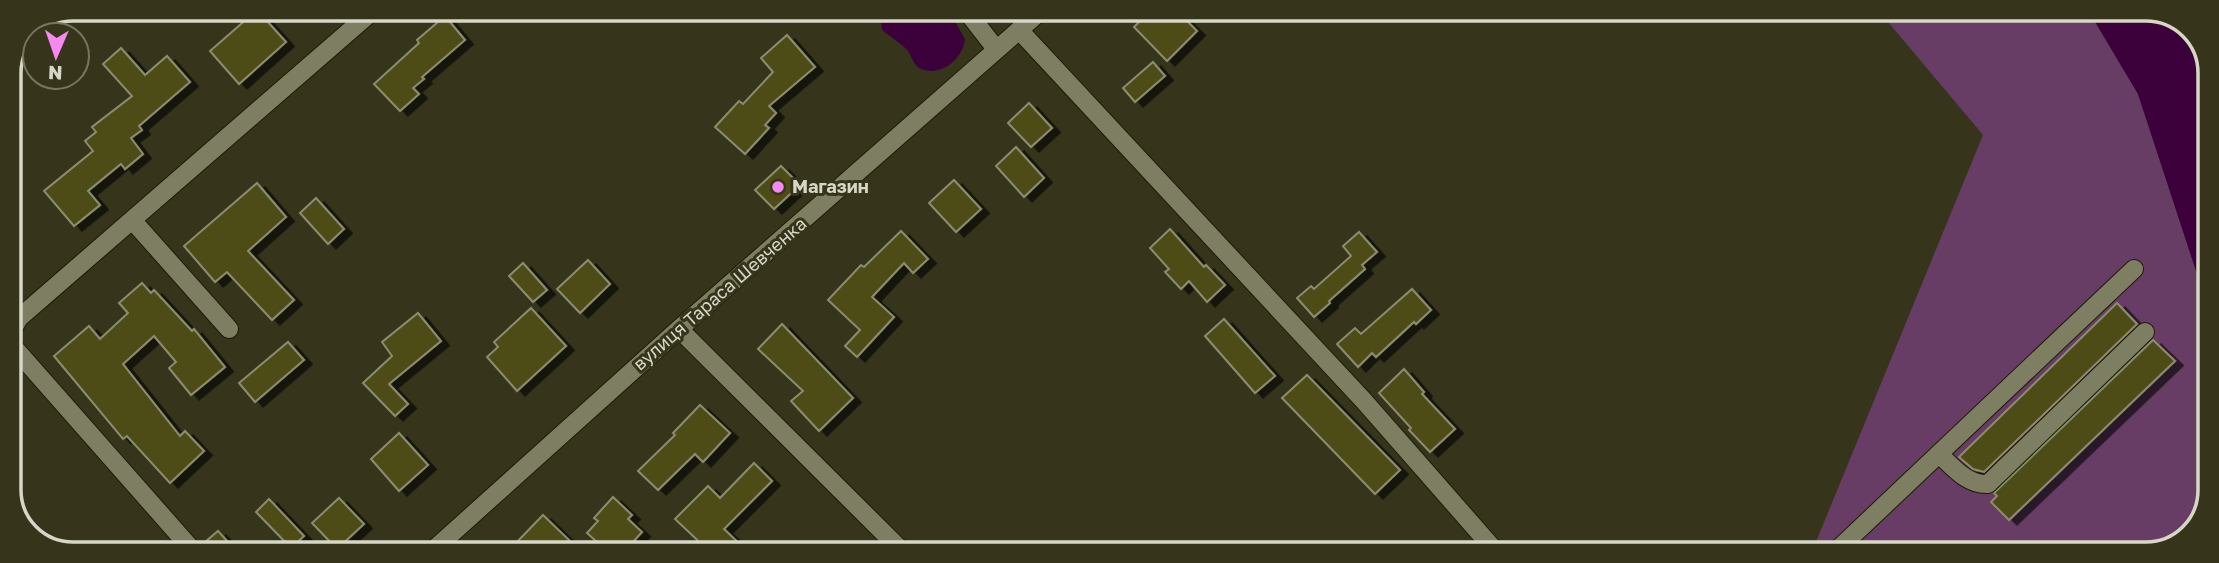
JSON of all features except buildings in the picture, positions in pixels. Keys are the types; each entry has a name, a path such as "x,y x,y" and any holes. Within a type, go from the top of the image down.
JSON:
{"street":[{"path":"21,316 361,21"},
{"path":"974,21 996,49"},
{"name":"вулиця Тараса Шевченка","path":"442,542 1029,21"},
{"path":"1018,30 1364,401 1486,542"},
{"path":"133,221 229,329"},
{"path":"1846,542 2134,269"},
{"path":"680,329 892,542"},
{"path":"1939,454 1970,481 1979,485 1987,484 2145,332"},
{"path":"21,356 185,542"}],"shaded area":[{"path":"881,21 955,21 965,39 960,53 950,64 936,71 929,71 918,67 908,51 882,30"},
{"path":"1887,21 2095,21 2138,94 2198,277 2197,500 2187,522 2172,535 2153,542 1816,542 1983,135"},
{"path":"2095,21 2146,21 2163,24 2180,34 2194,53 2198,70 2198,277 2138,94"}],"place":[{"name":"Магазин","path":"778,187"}]}
